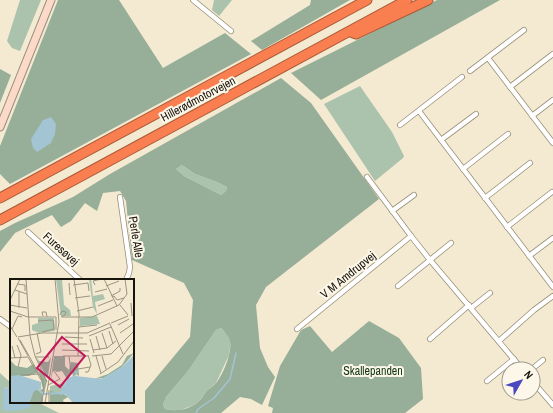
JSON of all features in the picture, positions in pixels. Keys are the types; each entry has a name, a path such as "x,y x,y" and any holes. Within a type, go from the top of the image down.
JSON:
{"highway":[{"name":"Hillerødmotorvejen","path":"0,198 367,0"},
{"name":"Hillerødmotorvejen","path":"3,219 408,0"},
{"path":"350,31 356,34 428,0"}],"street":[{"path":"0,127 51,0"},
{"path":"193,0 231,31"},
{"path":"470,71 524,30"},
{"path":"510,87 553,54"},
{"path":"488,58 553,143"},
{"path":"400,125 462,77"},
{"path":"532,116 553,100"},
{"path":"418,111 552,285"},
{"path":"441,140 476,114"},
{"path":"463,169 508,134"},
{"path":"485,198 530,163"},
{"path":"367,177 430,260 514,359 487,381"},
{"path":"507,227 552,192"},
{"path":"392,211 414,195"},
{"name":"Perle Alle","path":"120,197 130,267 126,279"},
{"name":"Furesøvej","path":"28,232 79,279"},
{"name":"V M Amdrupvej","path":"297,329 411,236"},
{"path":"529,256 553,238"},
{"path":"398,286 451,243"},
{"path":"430,339 490,293"},
{"path":"499,341 534,310 553,296"},
{"path":"0,319 10,327"},
{"path":"541,391 553,405"}],"green space":[{"path":"20,0 41,0 20,51 12,48 7,41"},
{"path":"58,0 119,0 163,68 225,33 251,54 10,184 0,174 0,146"},
{"path":"214,0 232,0 219,16 212,10"},
{"path":"311,0 350,0 262,50 251,41 310,5"},
{"path":"437,0 500,0 321,100 291,73"},
{"path":"0,69 11,75 0,103"},
{"path":"281,78 311,103 379,199 266,287 256,305 260,348 268,367 275,377 262,405 251,399 240,397 221,413 145,413 145,391 190,337 193,300 184,283 132,260 126,201 120,191 103,193 97,211 85,203 71,221 61,227 52,215 15,233 0,252 0,231 73,197 110,174","holes":["182,165 195,174 227,187 226,191 221,195 184,176 176,169","221,328 229,338 230,348 225,367 217,382 194,405 179,410 165,409 163,405 166,397 188,371 216,330"]},
{"path":"360,86 392,132 404,156 375,181 324,104"},
{"path":"182,165 195,174 227,187 226,191 221,195 184,176 176,169"},
{"name":"Skallepanden","path":"369,321 399,338 421,368 423,399 405,413 272,413 273,408 268,406 280,366 301,330 310,326 332,352"},
{"path":"221,328 230,338 230,348 229,355 216,383 194,405 178,411 165,409 163,405 166,397 188,371 216,330"},
{"path":"0,373 10,382 10,390 5,387 3,410 32,404 31,403 39,403 59,413 0,413"}],"water":[{"path":"51,117 56,124 55,134 51,143 37,152 33,148 31,139 43,120"},
{"path":"4,387 10,390 10,403 32,404 29,408 14,411 3,410"}],"waterway":[{"path":"196,413 198,409 214,398 230,379 236,353"}]}
